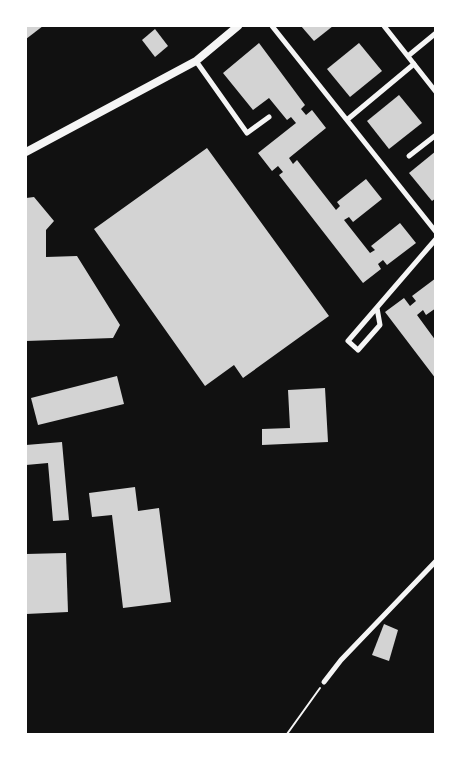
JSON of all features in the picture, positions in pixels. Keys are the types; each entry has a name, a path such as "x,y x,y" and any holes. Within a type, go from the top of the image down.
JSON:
{"main road":[{"path":"26,152 196,61 238,26"}],"street":[{"path":"272,26 348,119 435,232"},
{"path":"384,26 435,92"},
{"path":"408,56 435,33"},
{"path":"196,61 247,133 268,117"},
{"path":"348,119 414,64"},
{"path":"410,156 435,135"},
{"path":"431,225 435,220"},
{"path":"377,308 380,325 358,350 351,347 348,341 435,239"},
{"path":"324,682 340,660 435,561"}],"path":[{"path":"287,735 324,682"}],"building":[{"path":"26,26 43,26 26,39"},
{"path":"301,26 333,26 314,41"},
{"path":"155,29 168,46 155,57 142,40"},
{"path":"259,43 305,105 301,109 306,115 312,110 326,128 289,158 293,164 297,160 336,210 340,206 337,202 366,179 382,199 353,222 349,217 344,220 370,253 375,250 371,246 400,223 416,243 387,265 383,260 378,264 381,269 363,283 279,175 283,172 278,166 272,171 258,153 296,123 291,117 287,120 269,98 253,110 223,73"},
{"path":"359,43 382,71 350,97 327,69"},
{"path":"399,95 422,123 389,149 367,121"},
{"path":"207,148 329,316 243,378 234,365 205,386 94,229"},
{"path":"436,151 436,198 432,201 409,173"},
{"path":"34,197 54,221 46,230 46,257 77,256 120,325 113,338 26,341 26,198"},
{"path":"436,278 436,308 426,315 423,310 417,315 436,341 436,379 385,312 404,298 410,306 416,301 412,296"},
{"path":"117,376 124,404 38,425 31,398"},
{"path":"325,388 328,442 262,445 262,429 290,428 288,390"},
{"path":"62,442 69,520 53,521 48,463 26,465 26,445"},
{"path":"135,487 138,511 159,508 171,602 123,608 112,515 92,517 89,493"},
{"path":"66,553 68,612 26,614 26,554"},
{"path":"384,624 398,630 389,661 372,655"}]}
